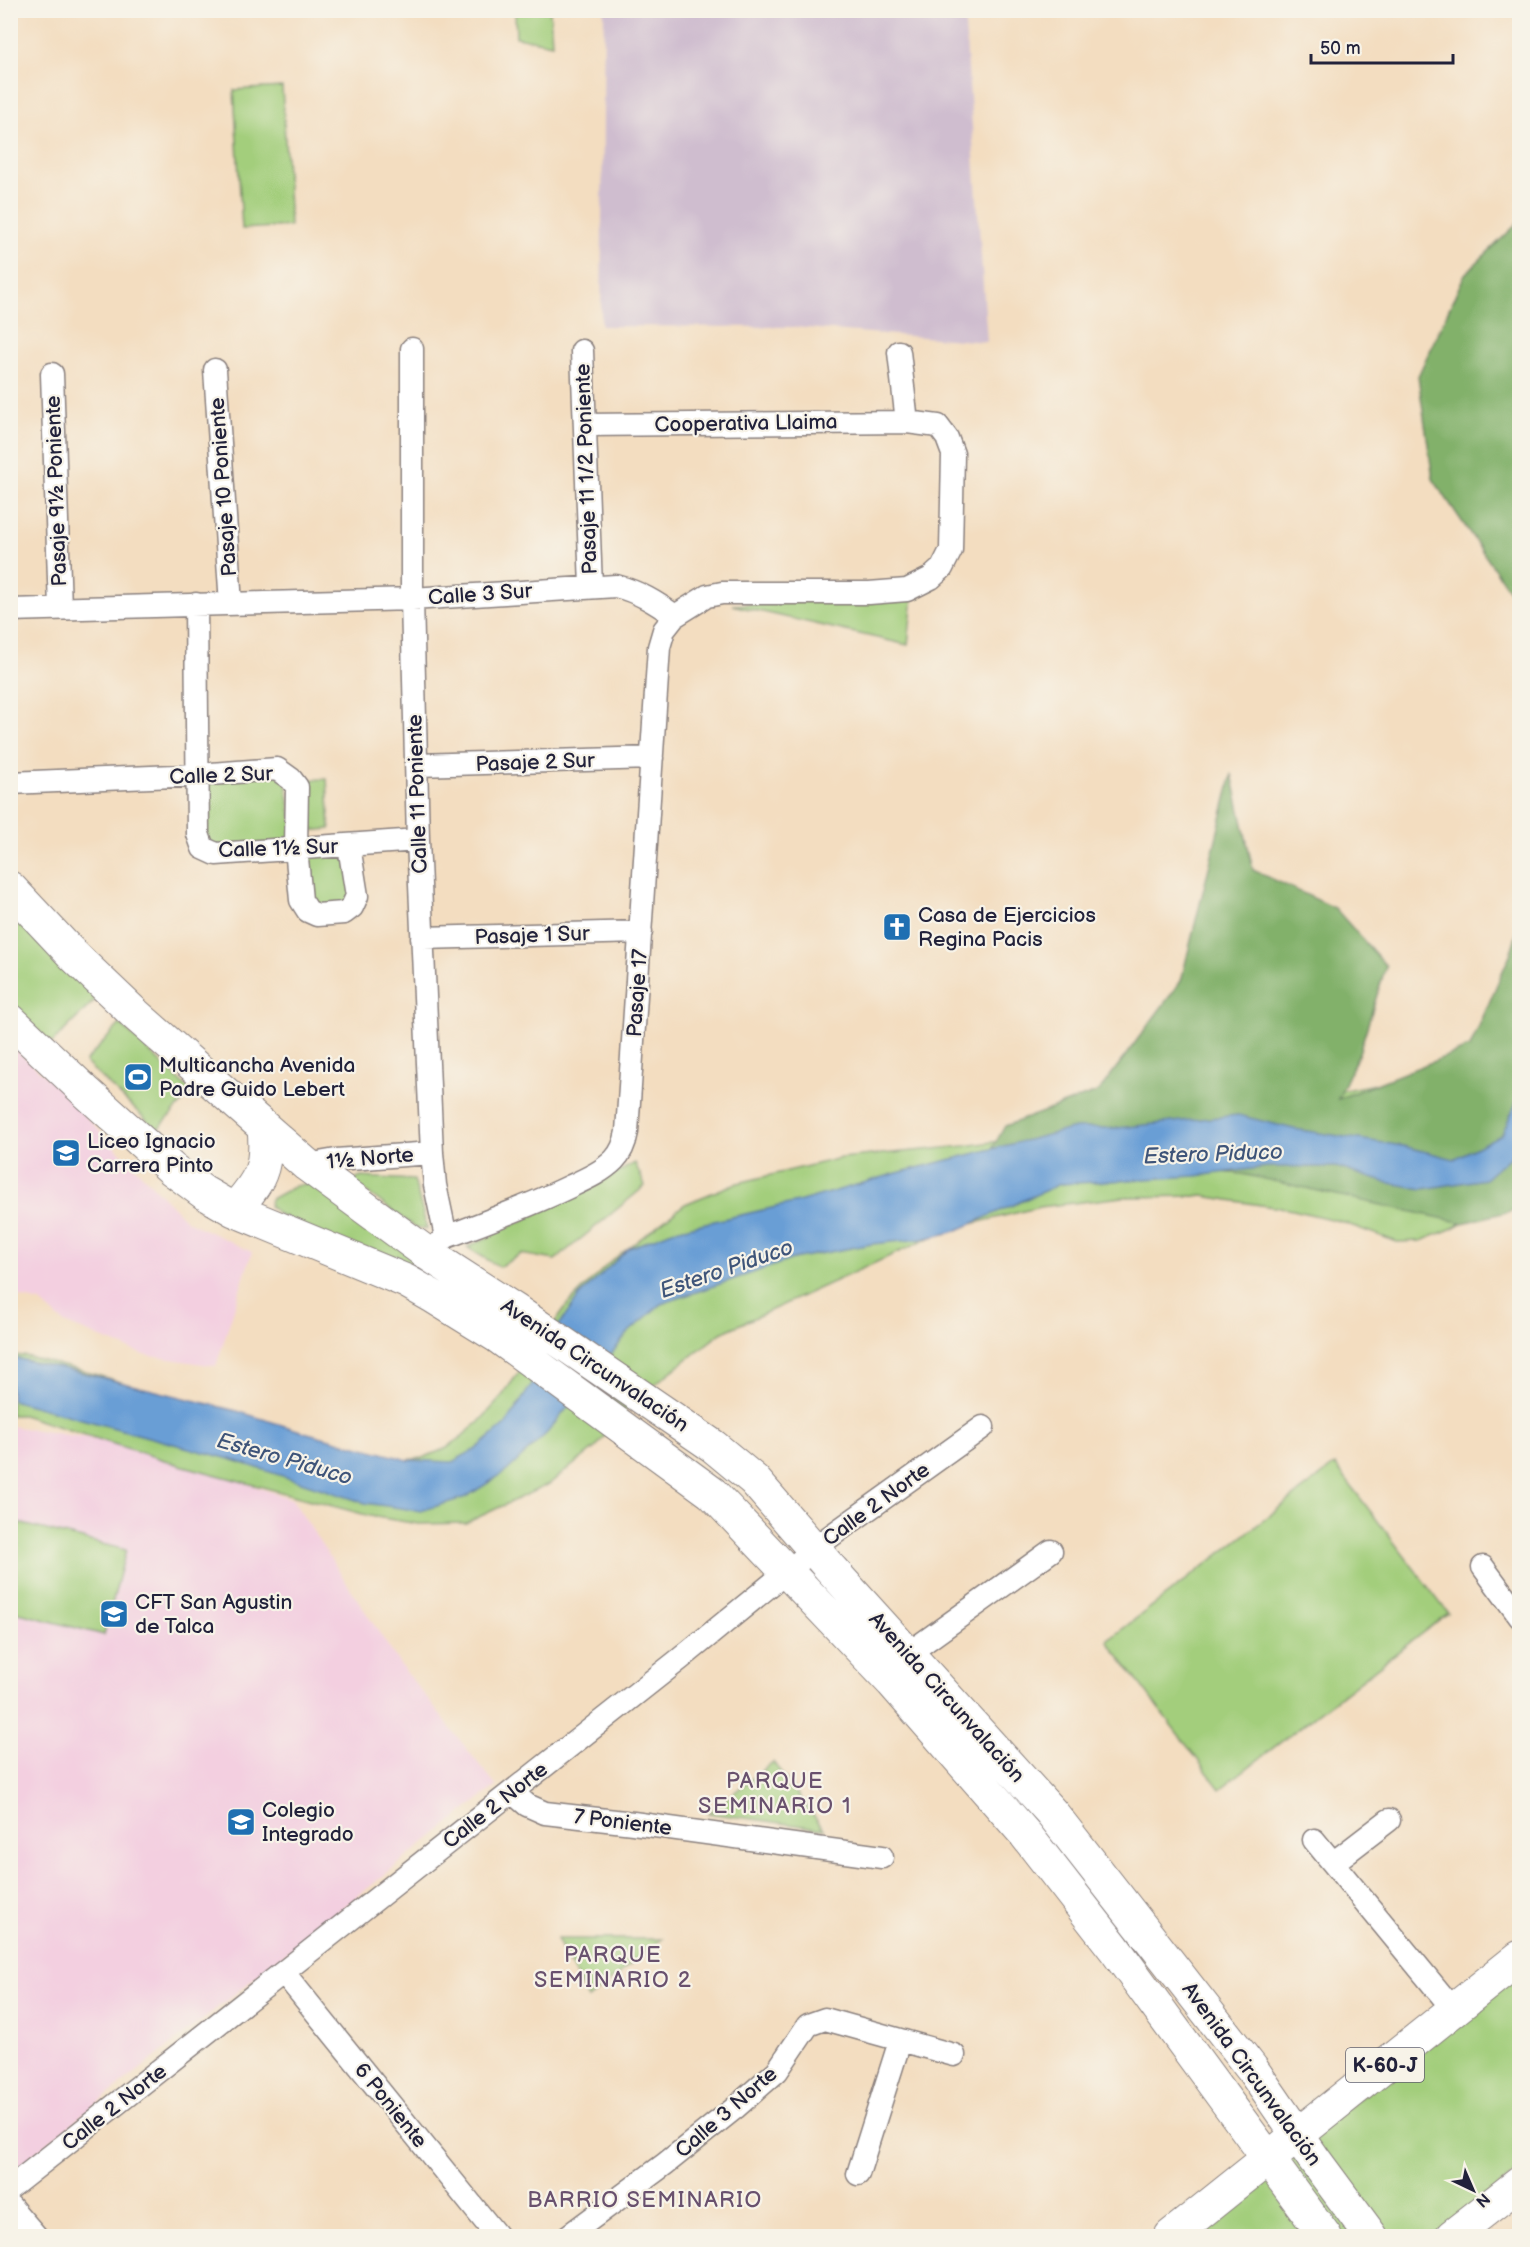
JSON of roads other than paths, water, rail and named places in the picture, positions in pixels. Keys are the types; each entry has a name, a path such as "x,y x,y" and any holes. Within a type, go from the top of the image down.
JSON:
{"main road":[{"name":"Avenida Circunvalación","path":"10,888 73,955 264,1129 307,1165 437,1245 506,1323 712,1493 892,1682 1026,1835 1114,1948 1325,2236"},
{"path":"10,1020 172,1169 202,1192 244,1199 406,1281 506,1323"},
{"path":"244,1199 263,1169 267,1152 264,1129"},
{"path":"244,1199 307,1165"},
{"name":"Avenida Circunvalación","path":"506,1323 714,1446 754,1480 1059,1822 1252,2069 1371,2236"},
{"name":"K-60-J","path":"1298,2135 1452,2009 1520,1957"},
{"path":"1171,2236 1298,2135"},
{"path":"1452,2236 1520,2183"}],"street":[{"name":"Calle 11 Poniente","path":"412,349 412,599 418,840 437,1245"},
{"name":"Pasaje 11 1/2 Poniente","path":"582,351 591,587"},
{"path":"899,352 907,422"},
{"name":"Pasaje 10 Poniente","path":"215,370 231,604"},
{"name":"Pasaje 9½ Poniente","path":"52,374 60,608"},
{"name":"Cooperativa Llaima","path":"585,425 907,422 938,426 947,438 953,454 951,550 942,568 931,578 907,590 857,593 722,593 706,596 675,616"},
{"name":"Calle 3 Sur","path":"10,610 412,599 616,586 634,590 650,598 675,616"},
{"name":"Calle 1½ Sur","path":"195,604 198,834 203,848 216,854 418,840"},
{"name":"Pasaje 17","path":"437,1245 539,1202 583,1180 604,1169 624,1148 641,932 659,647 664,630 675,616"},
{"name":"Pasaje 2 Sur","path":"417,765 652,758"},
{"name":"Calle 2 Sur","path":"10,783 277,770 285,774 297,787 296,848 301,900 308,910 317,915 344,913 352,907 357,896 349,846"},
{"name":"Pasaje 1 Sur","path":"422,938 641,932"},
{"name":"1½ Norte","path":"307,1165 336,1160 432,1153"},
{"name":"Calle 2 Norte","path":"10,2188 284,1973 815,1549 983,1427"},
{"path":"909,1653 1051,1551"},
{"path":"1483,1567 1520,1617"},
{"name":"7 Poniente","path":"512,1792 527,1805 545,1813 645,1824 882,1857"},
{"path":"1334,1863 1389,1820"},
{"path":"1314,1840 1452,2009"},
{"name":"6 Poniente","path":"284,1973 497,2236"},
{"name":"Calle 3 Norte","path":"568,2236 665,2164 735,2108 777,2071 808,2025 825,2019 954,2055"},
{"path":"858,2174 900,2041"},
{"path":"10,2206 36,2236"}],"water":[{"name":"Estero Piduco","path":"1519,1097 1519,1149 1485,1179 1423,1189 1384,1182 1336,1167 1267,1167 1196,1176 1060,1184 953,1232 793,1259 661,1304 629,1332 547,1433 507,1471 466,1497 421,1511 365,1503 233,1460 11,1400 10,1357 237,1411 408,1460 452,1462 476,1449 506,1424 532,1384 547,1343 579,1296 629,1248 675,1230 798,1202 897,1173 1075,1128 1117,1128 1238,1115 1294,1129 1403,1146 1454,1159 1502,1134"}],"place":[{"name":"Casa de Ejercicios Regina Pacis","path":"897,927"},
{"name":"Multicancha Avenida Padre Guido Lebert","path":"138,1077"},
{"name":"Liceo Ignacio Carrera Pinto","path":"66,1153"},
{"name":"CFT San Agustin de Talca","path":"114,1614"},
{"name":"Colegio Integrado","path":"241,1822"}],"district":[{"name":"PARQUE SEMINARIO 1","path":"775,1793"},
{"name":"PARQUE SEMINARIO 2","path":"613,1967"},
{"name":"BARRIO SEMINARIO","path":"645,2199"}]}
